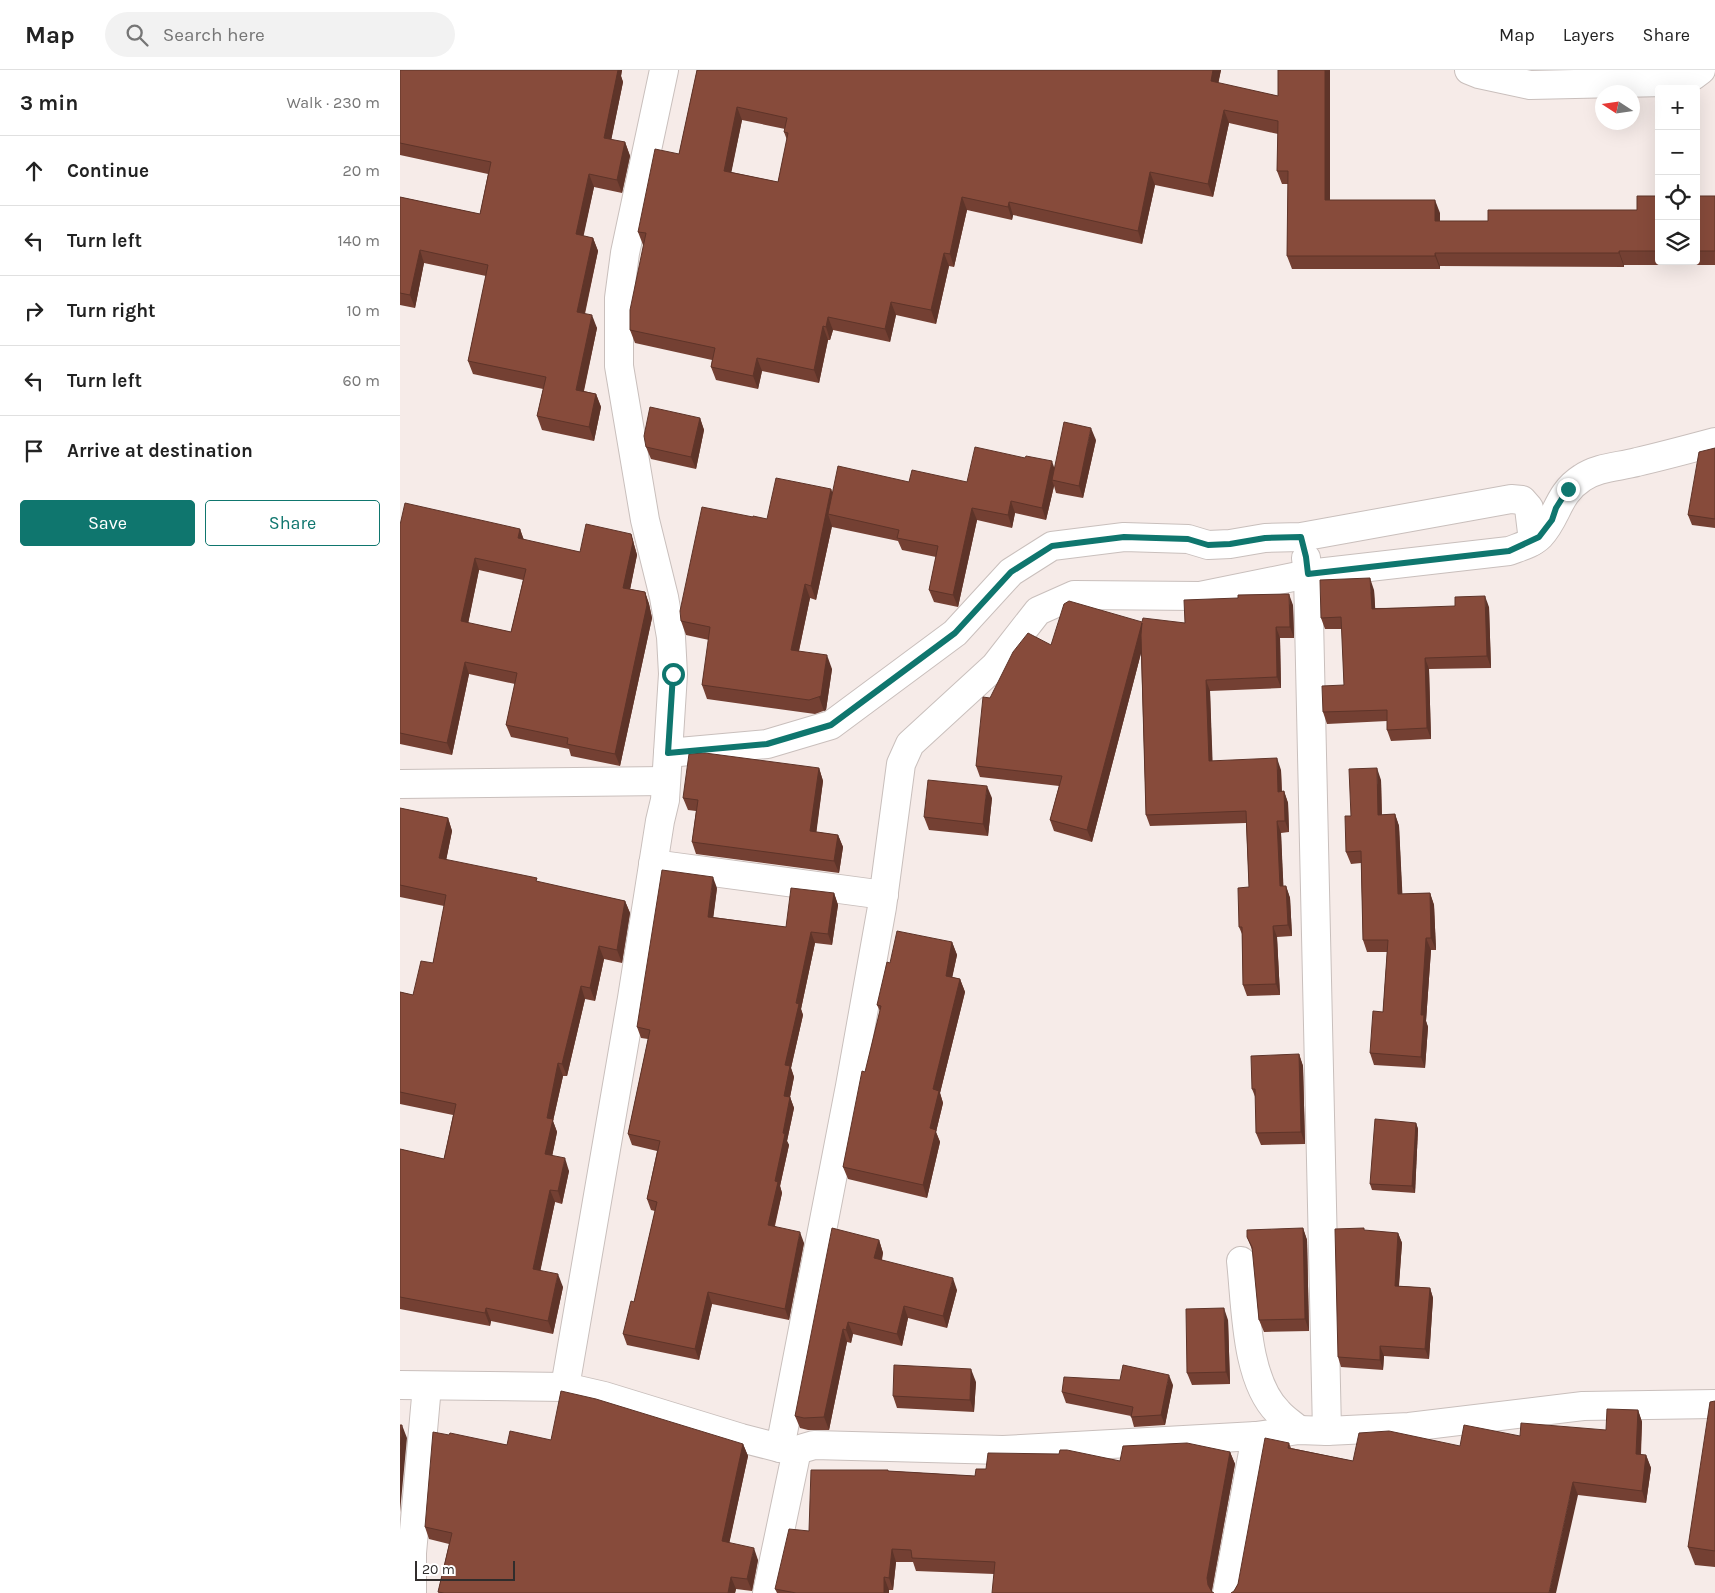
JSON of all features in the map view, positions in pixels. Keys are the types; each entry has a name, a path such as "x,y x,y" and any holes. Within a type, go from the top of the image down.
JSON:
{"street":[{"path":"565,1387 664,801 668,753 673,674 671,637 664,597 645,520 619,366 619,298 626,253 664,70"},
{"path":"1469,70 1530,85 1665,82 1693,76 1701,70"},
{"path":"767,1593 770,1445 850,1086 884,895 901,764 910,744 995,666 1038,611 1074,594 1200,596 1305,554 1510,499 1522,500 1531,526 1539,537 1552,520 1556,508 1568,489 1581,478 1595,470 1635,463 1715,442"},
{"path":"668,753 767,744 831,725 955,633 1011,572 1052,546 1124,537 1188,539 1208,545 1230,544 1265,538 1305,554 1509,551 1531,526"},
{"path":"1305,554 1327,1431"},
{"path":"400,784 664,801"},
{"path":"653,864 884,895"},
{"path":"1241,1261 1251,1355 1257,1375 1267,1397 1277,1412 1299,1430"},
{"path":"400,1385 565,1387 604,1396 770,1445 1003,1450 1256,1436 1299,1430 1327,1431 1409,1427 1583,1406 1715,1404"},
{"path":"412,1593 412,1553 428,1386"},
{"path":"1227,1593 1256,1436"}],"building":[{"path":"400,70 618,70 604,138 625,142 617,180 589,174 576,234 593,238 577,312 592,315 576,390 596,394 589,427 537,416 546,377 468,361 488,265 420,250 410,295 400,293 400,197 480,214 491,162 400,143"},
{"path":"697,70 1213,70 1211,81 1278,96 1278,70 1325,70 1325,200 1435,200 1435,221 1488,221 1488,210 1637,210 1637,196 1655,196 1655,251 1619,251 1619,253 1435,253 1435,256 1287,256 1288,171 1277,171 1278,121 1224,110 1208,184 1150,172 1138,231 1009,202 1008,207 962,197 950,254 944,253 931,310 891,302 885,329 828,317 826,327 823,326 814,370 757,358 753,376 711,367 715,348 630,330 630,310 646,233 638,232 655,149 679,154","holes":["737,107 787,118 784,132 788,133 778,182 724,171"]},
{"path":"1700,196 1715,196 1715,251 1700,251"},
{"path":"650,407 700,418 691,457 646,447 644,436"},
{"path":"1064,422 1091,428 1079,486 1052,480"},
{"path":"975,447 1025,458 1026,456 1052,461 1042,508 1011,501 1008,515 972,508 953,595 929,590 938,546 897,538 899,530 828,514 838,466 909,482 912,470 967,482"},
{"path":"1715,448 1715,519 1688,515 1699,452"},
{"path":"776,478 831,489 811,586 805,584 791,650 827,655 821,696 809,700 702,685 710,627 681,621 680,611 702,507 767,519"},
{"path":"405,503 520,529 518,538 580,552 586,524 631,534 633,542 623,588 645,592 647,605 615,754 567,744 568,738 506,725 517,673 465,662 447,743 400,733 400,525","holes":["475,558 526,569 511,632 461,621"]},
{"path":"1370,578 1372,609 1455,606 1455,597 1485,596 1487,656 1425,658 1427,728 1387,730 1387,710 1323,712 1322,686 1344,685 1341,617 1321,618 1320,580"},
{"path":"1289,594 1290,627 1276,627 1277,677 1206,680 1209,761 1277,758 1278,792 1284,791 1285,821 1277,821 1280,886 1286,886 1288,925 1273,926 1276,984 1243,985 1242,927 1239,927 1238,888 1249,887 1246,811 1146,815 1142,623 1087,830 1050,820 1062,776 976,766 983,697 990,698 1013,652 1028,633 1051,645 1064,604 1069,601 1142,622 1143,618 1185,623 1184,600 1238,598 1238,595"},
{"path":"705,753 819,768 810,831 838,835 834,861 692,842 698,800 683,798 689,754"},
{"path":"1377,768 1378,815 1395,814 1398,894 1430,893 1431,938 1426,938 1421,1015 1424,1015 1421,1057 1370,1053 1373,1011 1383,1012 1388,940 1363,940 1361,851 1346,852 1345,816 1351,816 1349,769"},
{"path":"928,780 987,786 983,824 924,817"},
{"path":"400,808 448,818 439,858 537,878 536,881 625,901 617,950 599,946 590,988 581,986 562,1064 558,1063 547,1118 553,1119 545,1154 565,1158 558,1191 550,1190 533,1269 558,1274 548,1321 486,1308 485,1313 400,1297 400,1149 444,1159 456,1104 400,1092 400,992 413,995 421,961 433,963 446,895 400,885"},
{"path":"662,870 713,877 708,917 786,927 791,888 834,893 828,934 811,932 796,1003 799,1004 785,1065 790,1066 784,1096 790,1097 783,1133 785,1134 775,1181 778,1182 768,1225 800,1232 785,1309 708,1292 695,1349 623,1334 631,1301 634,1302 657,1202 647,1199 660,1141 628,1134 650,1030 637,1027"},
{"path":"897,931 952,942 946,976 960,979 933,1089 939,1091 930,1128 936,1130 923,1185 843,1167 862,1071 865,1072 881,1006 877,1005 887,962 890,963"},
{"path":"1299,1054 1301,1132 1256,1133 1255,1089 1252,1089 1251,1056"},
{"path":"1375,1119 1416,1123 1412,1186 1370,1184"},
{"path":"832,1228 879,1240 874,1258 953,1278 943,1316 904,1306 897,1334 848,1322 846,1330 843,1329 824,1417 804,1418 795,1416"},
{"path":"1303,1228 1305,1319 1259,1320 1252,1247 1247,1237 1247,1230"},
{"path":"1364,1228 1364,1230 1398,1233 1395,1286 1430,1288 1425,1349 1380,1346 1380,1360 1338,1357 1335,1229"},
{"path":"1224,1308 1226,1372 1187,1373 1186,1309"},
{"path":"894,1365 971,1369 970,1400 893,1396"},
{"path":"1123,1365 1169,1375 1161,1415 1131,1417 1133,1407 1062,1392 1064,1377 1120,1380"},
{"path":"561,1391 596,1399 743,1444 722,1541 754,1548 747,1579 731,1577 728,1593 438,1592 452,1533 425,1527 433,1432 449,1435 450,1433 507,1445 510,1431 551,1440"},
{"path":"1715,1401 1715,1551 1688,1547 1710,1402"},
{"path":"1607,1409 1638,1410 1636,1454 1646,1455 1642,1491 1573,1482 1549,1593 1231,1593 1238,1584 1265,1438 1289,1443 1288,1448 1353,1461 1359,1433 1389,1431 1460,1446 1464,1425 1520,1436 1521,1423 1606,1430"},
{"path":"400,1425 402,1425 400,1450"},
{"path":"1187,1443 1230,1452 1207,1578 1208,1585 1214,1593 992,1593 995,1562 912,1558 911,1550 892,1549 889,1578 884,1577 884,1593 796,1593 775,1589 789,1529 809,1531 811,1470 888,1470 975,1476 976,1469 986,1469 988,1453 1059,1454 1060,1450 1067,1450 1120,1461 1123,1446"}],"route":[{"path":"673,674 668,753 767,744 831,725 955,633 1011,572 1052,546 1124,537 1188,539 1208,545 1230,544 1265,538 1301,537 1308,574 1509,551 1539,537 1552,520 1556,508 1568,489"}]}
